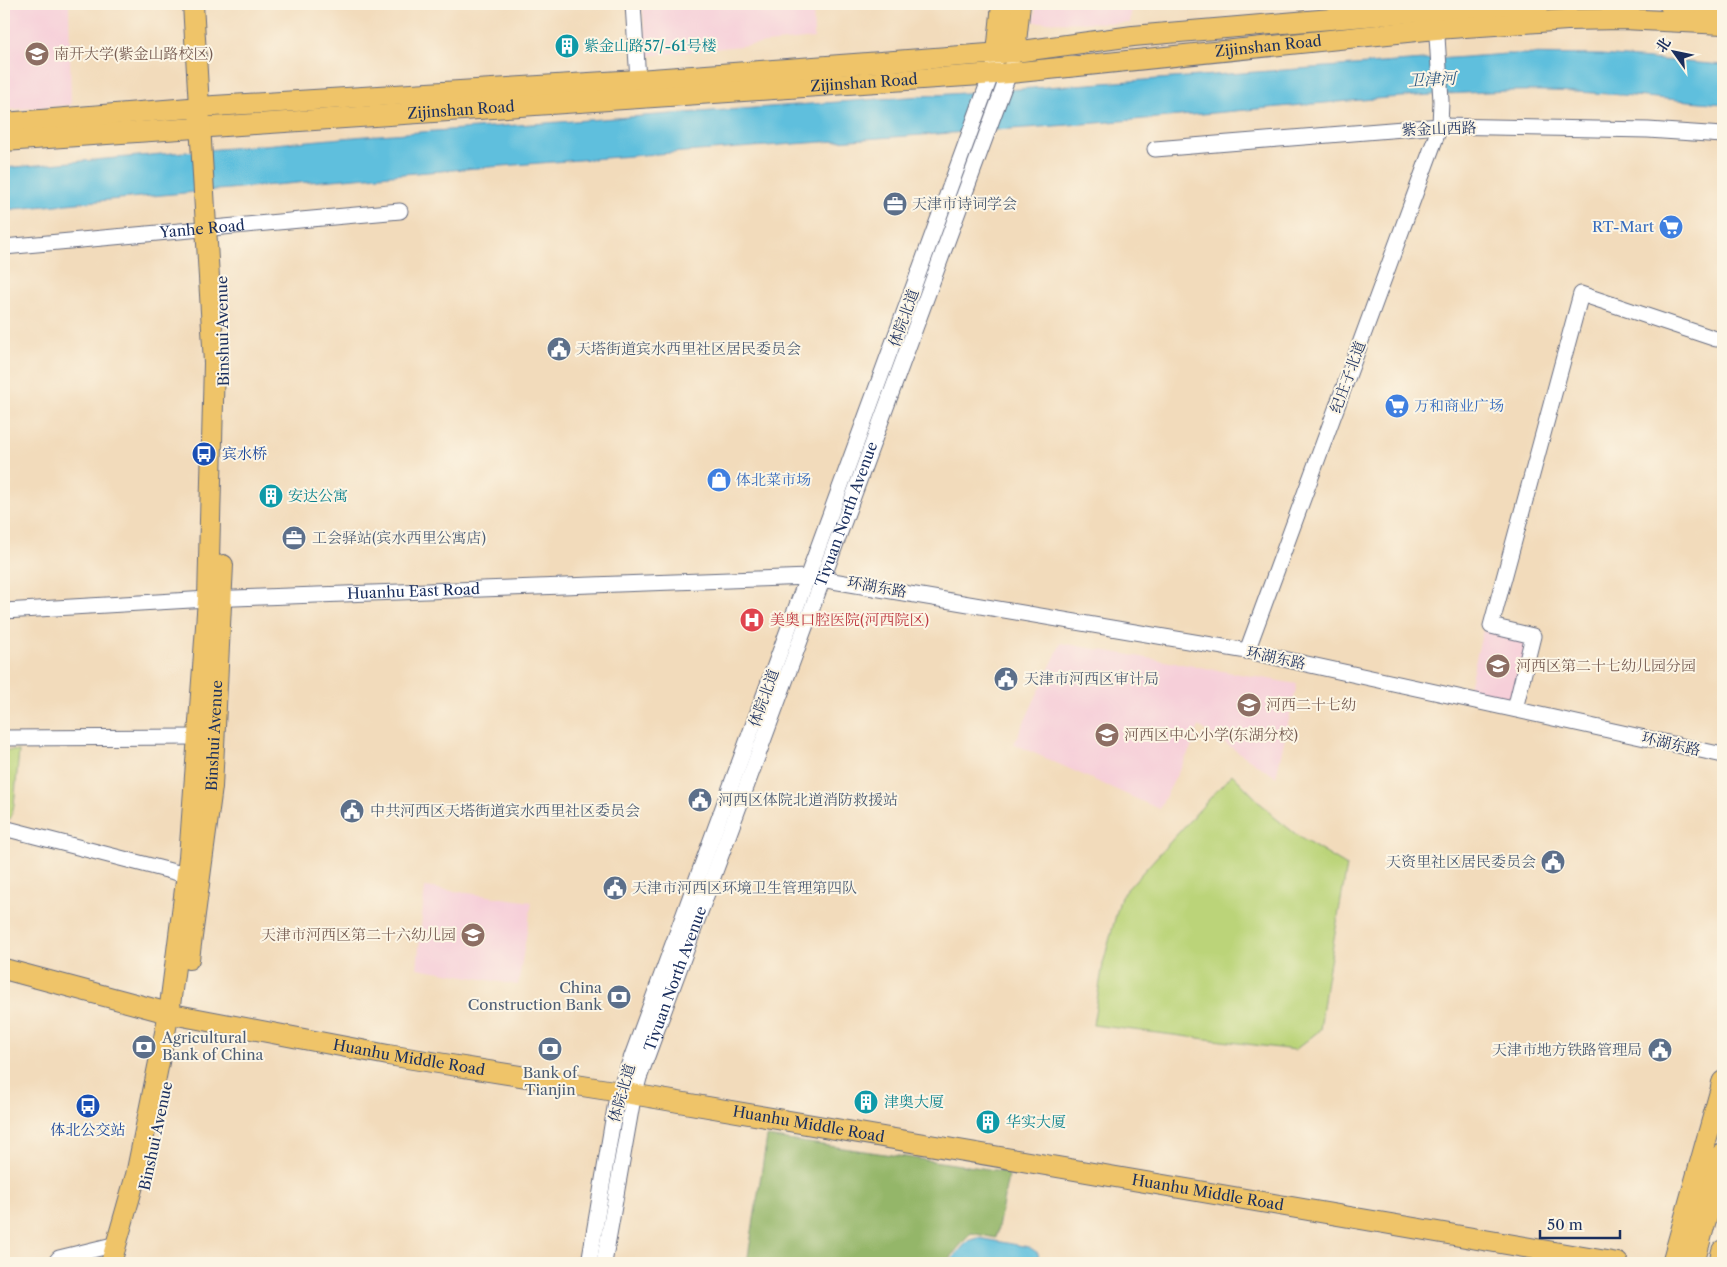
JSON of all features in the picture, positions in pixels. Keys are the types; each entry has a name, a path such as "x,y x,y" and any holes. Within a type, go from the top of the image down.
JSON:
{"highway":[{"path":"1676,1261 1723,1155"},
{"path":"1720,1263 1723,1252"}],"main road":[{"path":"194,4 207,106"},
{"path":"207,4 207,106"},
{"path":"1002,4 1006,52"},
{"path":"1006,52 1020,4"},
{"path":"1669,4 1723,6"},
{"name":"Zijinshan Road","path":"4,141 209,138 1002,73 1436,20 1486,11 1533,8 1623,19 1723,24"},
{"name":"Zijinshan Road","path":"4,122 207,106 638,80 1006,52 1133,36 1436,20"},
{"name":"Binshui Avenue","path":"111,1263 136,1175 172,1019 185,992 212,787 215,599 214,227 207,106"},
{"name":"Binshui Avenue","path":"124,1263 148,1177 172,1019 199,737 215,599"},
{"name":"Huanhu Middle Road","path":"4,969 172,1019 483,1082 626,1098 1618,1263"},
{"path":"4,983 145,1021 172,1019"},
{"path":"1676,1261 1723,1084"},
{"name":"Huanhu Middle Road","path":"626,1098 1567,1263"}],"street":[{"path":"634,4 638,80"},
{"name":"纪庄子北道","path":"1247,651 1440,126 1441,101 1436,20"},
{"path":"1002,73 1006,52"},
{"name":"体院北道","path":"589,1263 626,1098 809,576 969,141 1002,73"},
{"name":"Tiyuan North Avenue","path":"604,1263 626,1098 824,578 984,141 1002,73"},
{"name":"紫金山西路","path":"1155,149 1440,126 1648,130 1723,135"},
{"name":"Yanhe Road","path":"4,247 400,211"},
{"path":"1515,709 1532,636 1491,626 1581,294 1716,339"},
{"name":"Huanhu East Road","path":"4,611 215,599 809,576 824,578"},
{"name":"环湖东路","path":"824,578 1247,651 1723,756"},
{"path":"4,738 199,737"},
{"path":"4,828 186,875"},
{"path":"55,1263 59,1258 117,1244"}],"shaded area":[{"name":"南开大学(紫金山路校区)","path":"4,4 69,4 71,105 4,110"},
{"path":"642,4 813,4 814,38 647,56"},
{"path":"1036,4 1132,4 1130,23 1034,22"},
{"name":"河西区第二十七幼儿园分园","path":"1483,630 1529,641 1513,702 1468,691"},
{"name":"河西区中心小学(东湖分校)","path":"1061,643 1297,684 1276,777 1199,726 1193,744 1159,809 1014,744"},
{"name":"天津市河西区第二十六幼儿园","path":"425,887 532,902 518,985 417,968"}],"green space":[{"path":"4,750 19,751 14,806 10,819 4,818"},
{"path":"1232,774 1273,816 1302,839 1347,866 1320,1030 1295,1050 1093,1025 1103,964 1121,896"},
{"path":"767,1137 1009,1172 996,1238 971,1233 945,1263 747,1263"}],"water":[{"name":"卫津河","path":"1507,54 1601,55 1723,65 1723,104 1561,91 1449,94 1332,102 1098,123 522,164 4,210 4,168 365,136"},
{"path":"978,1238 1029,1247 1038,1253 1040,1263 948,1263 968,1241"}],"place":[{"name":"紫金山路57/-61号楼","path":"567,46"},
{"name":"南开大学(紫金山路校区)","path":"37,54"},
{"name":"天津市诗词学会","path":"895,204"},
{"name":"RT-Mart","path":"1671,227"},
{"name":"天塔街道宾水西里社区居民委员会","path":"559,349"},
{"name":"万和商业广场","path":"1397,406"},
{"name":"宾水桥","path":"204,454"},
{"name":"体北菜市场","path":"719,480"},
{"name":"安达公寓","path":"271,496"},
{"name":"工会驿站(宾水西里公寓店)","path":"294,538"},
{"name":"美奥口腔医院(河西院区)","path":"752,620"},
{"name":"河西区第二十七幼儿园分园","path":"1498,666"},
{"name":"天津市河西区审计局","path":"1006,679"},
{"name":"河西二十七幼","path":"1249,705"},
{"name":"河西区中心小学(东湖分校)","path":"1107,735"},
{"name":"河西区体院北道消防救援站","path":"700,800"},
{"name":"中共河西区天塔街道宾水西里社区委员会","path":"352,811"},
{"name":"天资里社区居民委员会","path":"1553,862"},
{"name":"天津市河西区环境卫生管理第四队","path":"615,888"},
{"name":"天津市河西区第二十六幼儿园","path":"473,935"},
{"name":"China Construction Bank","path":"619,997"},
{"name":"Agricultural Bank of China","path":"144,1047"},
{"name":"Bank of Tianjin","path":"550,1049"},
{"name":"天津市地方铁路管理局","path":"1660,1050"},
{"name":"津奥大厦","path":"866,1102"},
{"name":"体北公交站","path":"88,1106"},
{"name":"华实大厦","path":"988,1122"}]}
